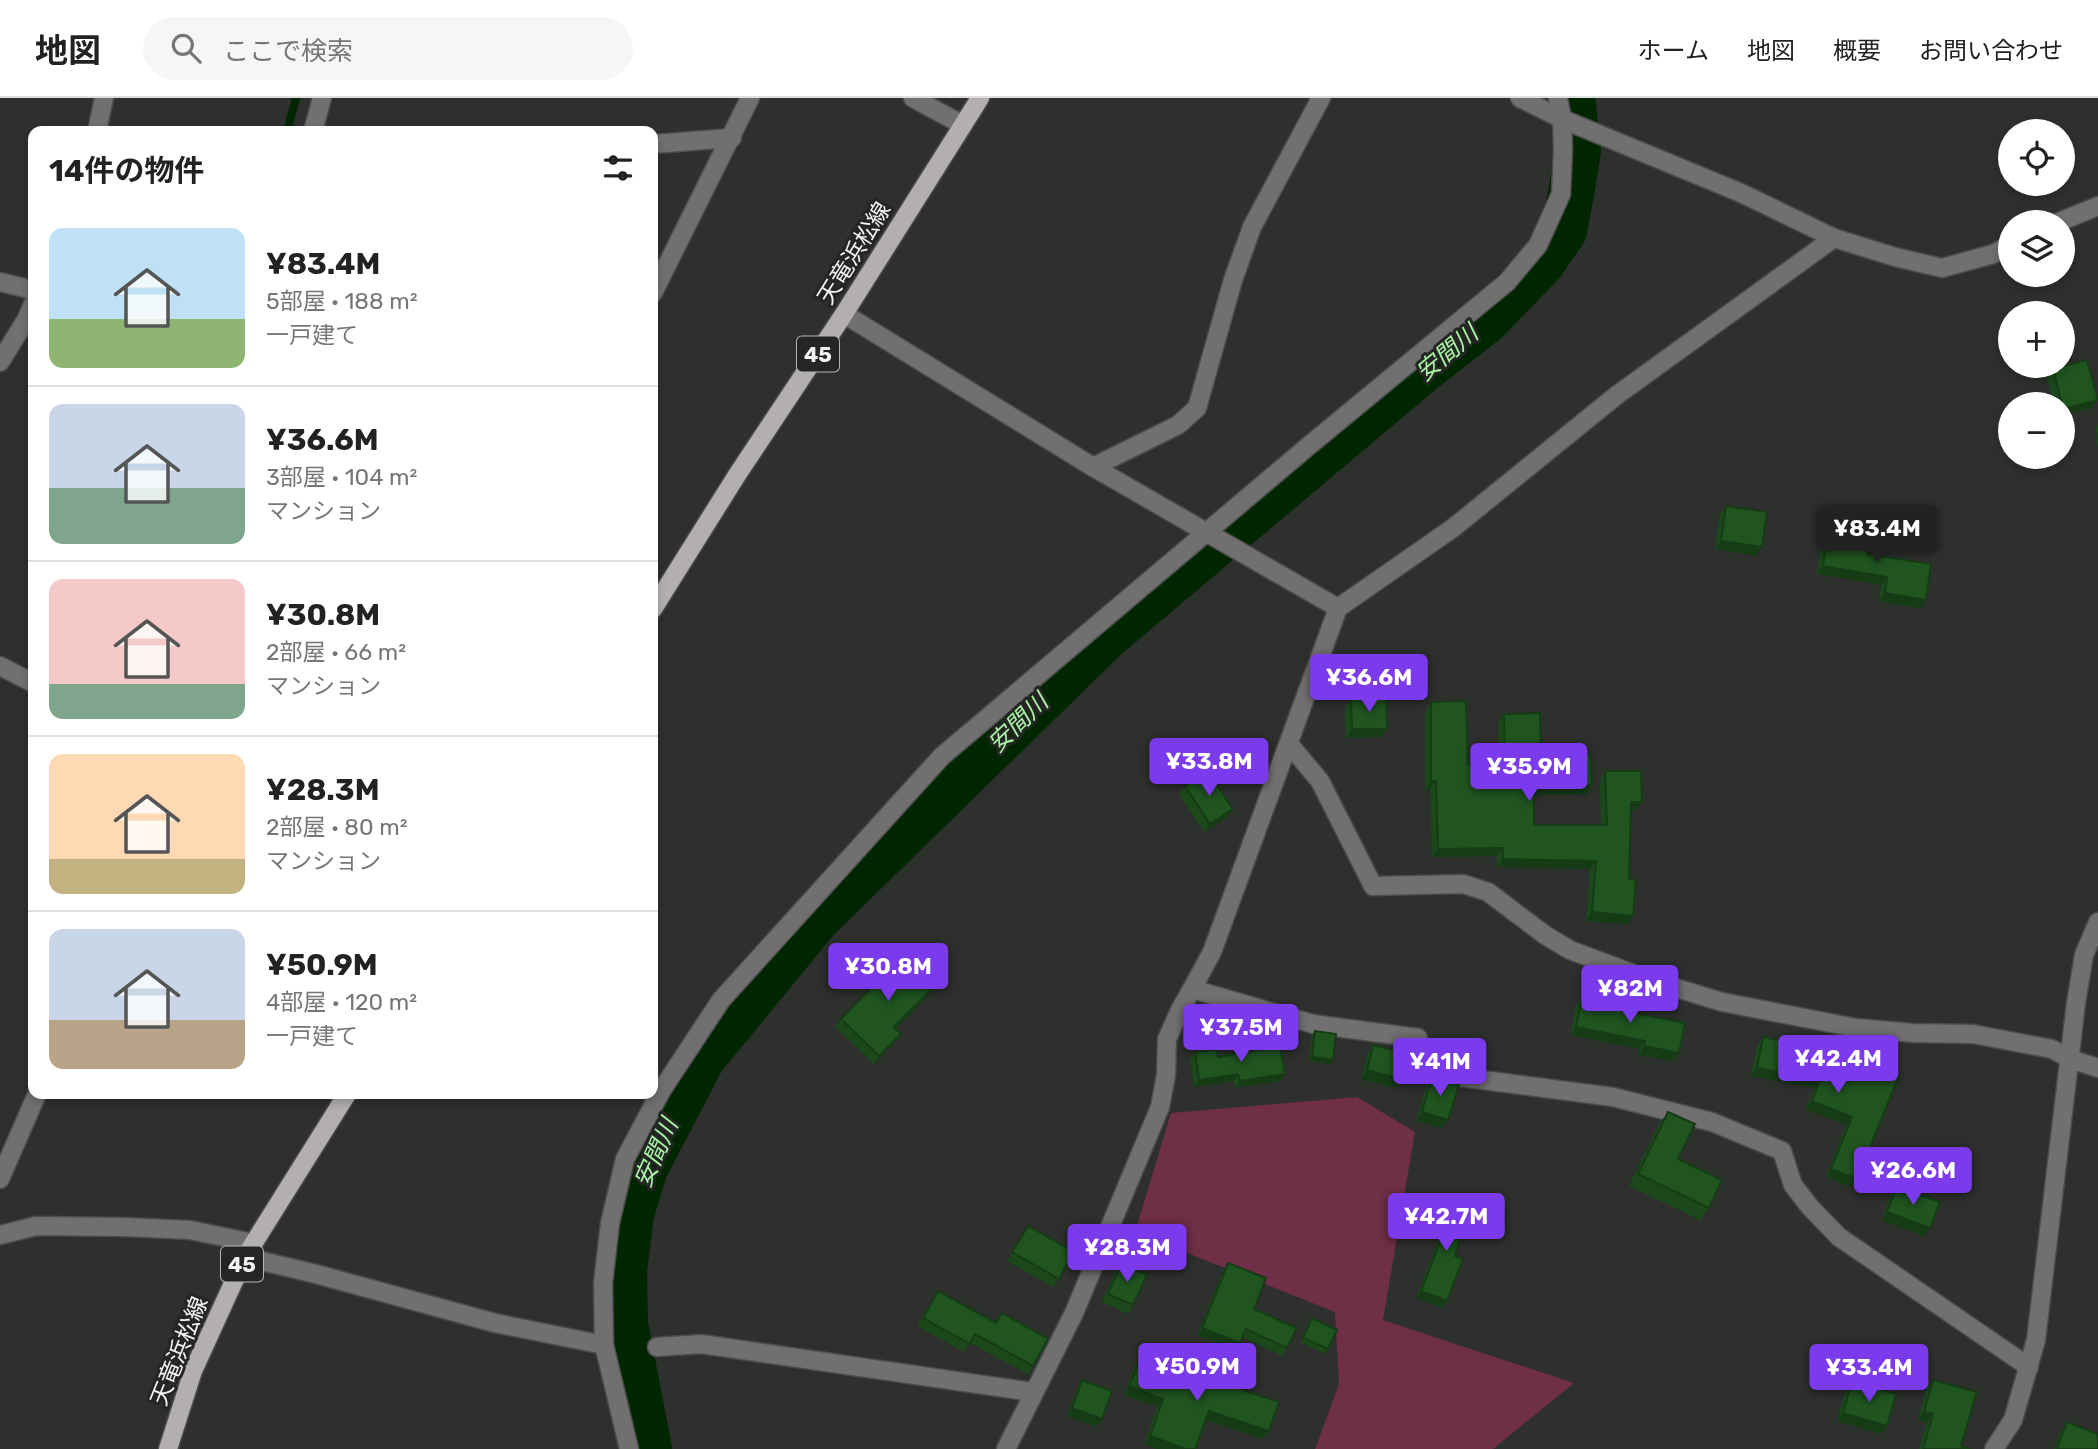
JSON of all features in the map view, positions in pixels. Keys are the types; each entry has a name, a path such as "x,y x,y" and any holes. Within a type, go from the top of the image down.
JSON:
{"main road":[{"name":"天竜浜松線","path":"658,601 980,98"},
{"name":"天竜浜松線","path":"168,1449 193,1371 249,1250 344,1099"}],"street":[{"path":"98,126 104,98"},
{"path":"314,126 322,98"},
{"path":"658,283 750,98"},
{"path":"913,98 963,125"},
{"path":"1093,467 1178,425 1197,408 1233,280 1252,228 1321,98"},
{"path":"1520,98 1563,120 1741,193 1834,238 1942,268 1998,252"},
{"path":"658,1097 721,1000 942,756 1209,535 1507,282 1538,245 1561,194 1563,120 1558,98"},
{"path":"658,144 732,138"},
{"path":"2075,215 2098,206"},
{"path":"1006,1449 1074,1313 1160,1107 1166,1075 1167,1039 1212,952 1338,608 1453,528 1617,395 1834,238"},
{"path":"0,282 28,289"},
{"path":"844,314 1093,467 1338,608"},
{"path":"0,362 28,315"},
{"path":"0,666 28,680"},
{"path":"1289,744 1320,780 1373,887 1463,884 1488,892 1545,935 1570,950 1712,1000 1856,1028 1973,1034 2052,1049 2070,1059 2098,1068"},
{"path":"1997,1448 2013,1420 2036,1340 2084,955 2098,922"},
{"path":"1192,989 1313,1024 1418,1038 1422,1072 1613,1097 1712,1122 1782,1151 1793,1185 1839,1237 2029,1367"},
{"path":"0,1179 35,1099"},
{"path":"629,1449 604,1345 603,1283 610,1223 625,1159 657,1099"},
{"path":"0,1235 36,1226 190,1230 316,1273 495,1323 604,1345"},
{"path":"657,1347 701,1344 1033,1392"}],"shaded area":[{"path":"1357,1097 1415,1132 1383,1320 1574,1383 1493,1449 1315,1449 1339,1384 1335,1312 1135,1232 1171,1113"}],"building":[{"path":"2087,360 2098,400 2075,406 2075,392 2059,392 2055,378 2075,378 2075,363"},
{"path":"1726,506 1767,512 1762,547 1721,541"},
{"path":"1828,531 1869,537 1867,554 1931,564 1926,600 1885,593 1887,577 1823,566"},
{"path":"1351,698 1386,698 1387,729 1352,729"},
{"path":"1466,701 1468,764 1505,763 1504,714 1540,713 1541,756 1591,754 1592,785 1534,787 1534,825 1607,825 1605,771 1641,771 1642,802 1631,802 1629,879 1636,880 1633,916 1592,912 1596,861 1503,859 1503,848 1438,849 1436,781 1431,781 1431,702"},
{"path":"1207,771 1233,809 1210,824 1185,786"},
{"path":"896,949 934,987 894,1027 901,1034 879,1056 841,1019 881,978 874,971"},
{"path":"1582,997 1616,1003 1615,1009 1685,1023 1679,1053 1644,1046 1645,1041 1576,1027"},
{"path":"1315,1031 1336,1034 1333,1060 1312,1057"},
{"path":"1763,1037 1798,1044 1797,1046 1870,1075 1873,1066 1899,1076 1857,1179 1831,1169 1852,1117 1812,1101 1820,1080 1757,1068"},
{"path":"1373,1045 1408,1054 1401,1079 1367,1070"},
{"path":"1280,1046 1285,1074 1240,1081 1238,1074 1199,1080 1195,1052 1217,1049 1218,1057"},
{"path":"1432,1076 1459,1084 1448,1120 1422,1112"},
{"path":"1668,1112 1695,1124 1678,1159 1722,1180 1709,1208 1638,1174"},
{"path":"1897,1186 1940,1202 1930,1228 1887,1212"},
{"path":"1441,1203 1468,1211 1455,1256 1463,1259 1447,1301 1421,1291 1446,1227 1435,1224"},
{"path":"1028,1226 1074,1252 1059,1279 1012,1252"},
{"path":"1228,1263 1266,1278 1254,1309 1297,1328 1287,1348 1246,1329 1240,1343 1202,1328"},
{"path":"1121,1264 1147,1275 1133,1305 1108,1294"},
{"path":"938,1291 996,1323 1002,1313 1048,1339 1033,1366 975,1334 970,1344 923,1318"},
{"path":"1312,1318 1337,1330 1328,1349 1303,1338"},
{"path":"1140,1359 1193,1379 1197,1368 1226,1379 1224,1384 1279,1402 1269,1431 1209,1411 1195,1449 1186,1449 1150,1436 1163,1399 1129,1386"},
{"path":"1082,1380 1112,1391 1102,1419 1072,1408"},
{"path":"1933,1380 1977,1392 1961,1446 1970,1449 1923,1449 1933,1414 1924,1412"},
{"path":"1852,1381 1896,1394 1887,1426 1843,1413"},
{"path":"2067,1422 2098,1434 2098,1449 2057,1448"}],"waterway":[{"path":"288,126 296,98"},
{"name":"安間川","path":"649,1449 625,1324 624,1271 631,1214 645,1168 702,1059 817,919 1106,637 1422,371 1486,321 1542,263 1564,231 1572,188 1578,150 1572,98"}]}
